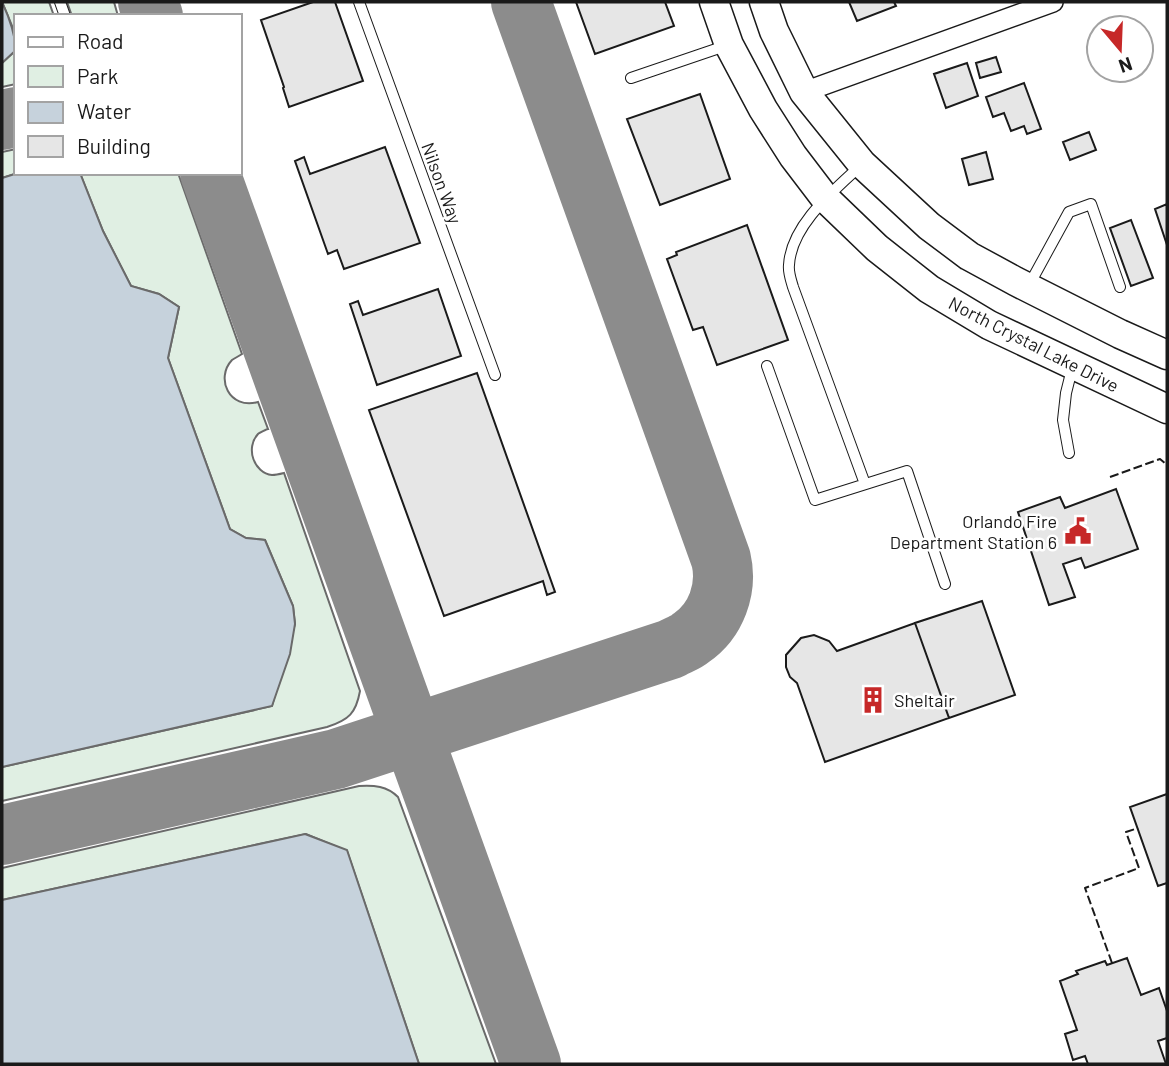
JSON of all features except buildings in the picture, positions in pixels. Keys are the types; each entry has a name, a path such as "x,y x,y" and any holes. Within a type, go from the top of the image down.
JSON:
{"main road":[{"name":"North Crystal Lake Drive","path":"714,2 729,45 763,109 793,156 825,198 877,248 929,289 989,325 1167,410"},
{"path":"764,2 774,31 804,92 862,164 929,226 970,256 1120,334 1167,355"}],"street":[{"path":"804,92 1053,2"}],"lane":[{"name":"Nilson Way","path":"359,2 495,375"},
{"path":"631,78 729,45"},
{"path":"862,164 825,198 808,219 796,240 788,268 865,484"},
{"path":"1028,287 1069,212 1091,204 1120,287"},
{"path":"1069,453 1063,420 1073,365"},
{"path":"767,366 815,500 908,471 945,584"}],"green space":[{"path":"2,2 49,2 53,14 14,14 14,31"},
{"path":"67,2 114,2 117,14 71,14"},
{"path":"14,52 14,84 2,87 2,63"},
{"path":"14,149 14,174 2,178 2,152"},
{"path":"81,175 179,175 242,354 227,367 225,383 228,391 239,401 258,402 268,429 258,434 254,440 253,459 260,470 266,473 284,473 360,691 350,715 327,727 2,801 2,767 272,706 295,624 293,606 265,540 246,538 230,529 168,358 179,307 159,294 131,286 103,231"},
{"path":"359,786 380,787 398,797 496,1064 419,1064 347,851 306,834 2,900 2,868"}],"water":[{"path":"2,2 14,37 14,52 2,63"},
{"path":"14,174 81,175 103,231 131,286 159,294 179,307 168,358 230,529 246,538 265,540 293,606 295,624 290,654 272,706 2,767 2,178"},
{"path":"305,834 347,850 419,1064 2,1064 2,900"}],"taxiway":[{"path":"148,2 152,14"},
{"path":"2,835 336,759 671,649 700,631 707,623 721,593 721,559 521,2"},
{"path":"2,120 14,117"},
{"path":"211,175 531,1064"}],"fence":[{"path":"1110,477 1160,459 1167,465"},
{"path":"1112,963 1085,888 1139,868 1126,832 1138,828"}],"place":[{"name":"Orlando Fire Department Station 6","path":"1078,531"},
{"name":"Sheltair","path":"873,700"}]}
